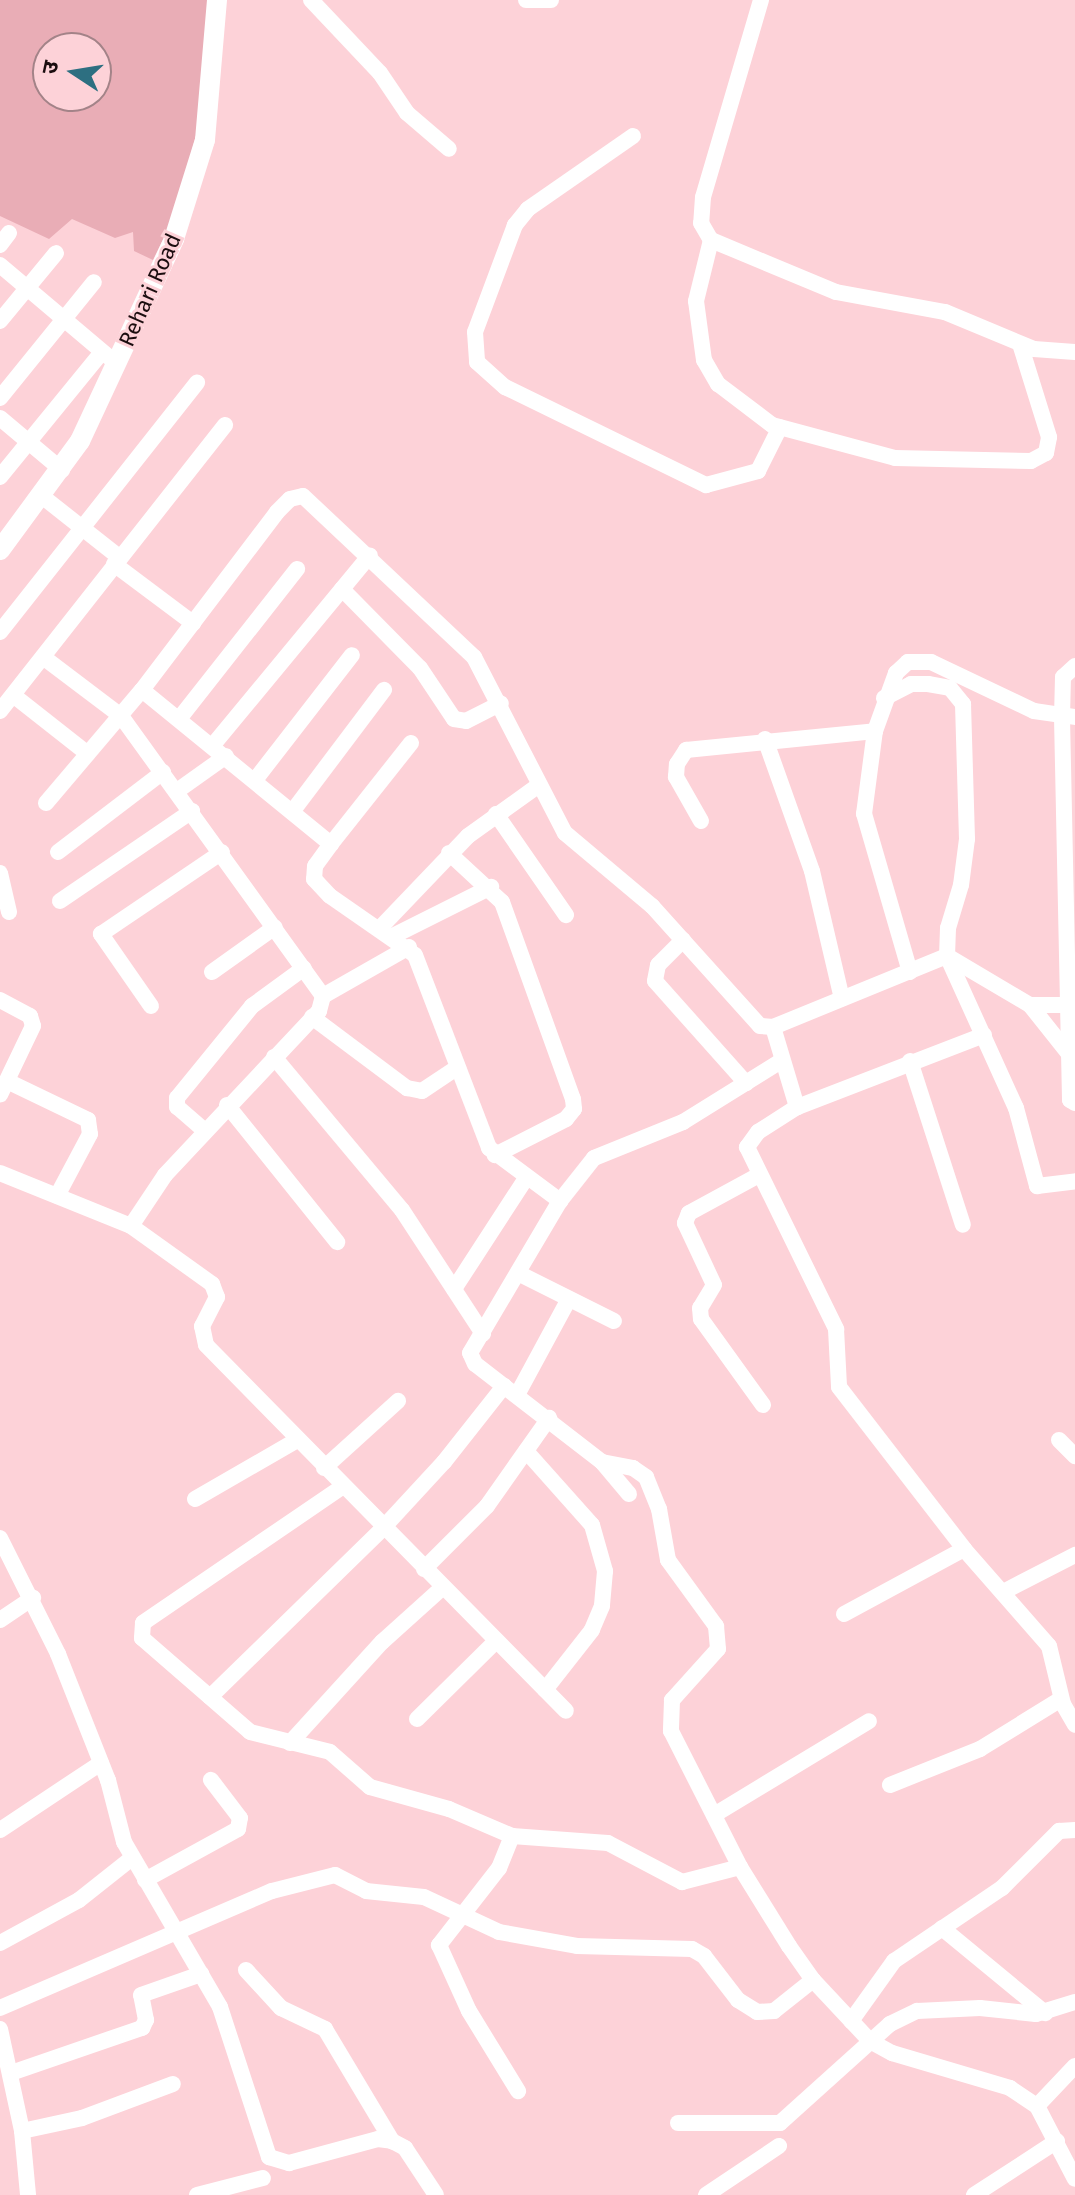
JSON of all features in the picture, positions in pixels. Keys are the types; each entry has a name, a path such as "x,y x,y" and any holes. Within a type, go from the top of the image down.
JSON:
{"main road":[{"name":"Rehari Road","path":"3,538 43,497 62,470 110,357 194,186 209,112 217,0"}],"street":[{"path":"526,0 551,0"},
{"path":"761,0 703,197 701,223 711,240 836,292 962,317 1020,344 1075,352"},
{"path":"314,1 380,73 407,113 449,149"},
{"path":"633,136 528,209 515,225 472,340 477,362 505,387 706,485 758,471 780,427"},
{"path":"711,240 696,301 704,360 739,403 780,427 895,458 1031,461 1046,453 1049,437 1020,344"},
{"path":"0,321 56,253"},
{"path":"0,265 110,357 0,477"},
{"path":"0,398 94,282"},
{"path":"0,632 197,383"},
{"path":"0,418 62,470"},
{"path":"0,711 225,425"},
{"path":"46,803 142,690 277,512 297,496 370,555 474,657 501,703 539,785 573,842 632,886 760,1026 773,1027 947,956"},
{"path":"43,497 193,623"},
{"path":"177,791 219,750 370,555"},
{"path":"179,719 297,569"},
{"path":"342,589 420,668 454,719 466,721 501,703"},
{"path":"255,780 352,655"},
{"path":"43,657 121,716 323,996"},
{"path":"910,972 866,831 865,798 875,731 884,698 900,667 919,660 1034,711 1069,717"},
{"path":"1075,666 1063,677 1069,717 1070,1100 1075,1103"},
{"path":"884,698 911,684 928,684 950,688 963,704 967,839 961,885 948,928 947,956 1016,1108 1037,1186 1075,1181"},
{"path":"142,690 331,844"},
{"path":"292,812 384,690"},
{"path":"13,695 88,754"},
{"path":"701,821 679,787 675,770 681,755 695,746 875,731"},
{"path":"765,739 812,871 842,999"},
{"path":"411,743 315,866 317,884 409,947 495,1155 560,1201"},
{"path":"58,852 163,772"},
{"path":"387,932 449,853 496,814 539,785"},
{"path":"60,901 192,811"},
{"path":"496,814 566,915"},
{"path":"151,1006 100,940 101,934 222,852"},
{"path":"449,853 491,887 510,920 574,1109 566,1119 495,1155"},
{"path":"0,873 9,912"},
{"path":"387,932 491,887"},
{"path":"212,972 275,927"},
{"path":"683,940 658,965 655,981 746,1083"},
{"path":"131,1226 153,1191 227,1105 312,1017 323,996 409,947"},
{"path":"947,956 1030,1005 1072,1054"},
{"path":"205,1131 177,1107 177,1098 252,1006 304,968"},
{"path":"0,1000 33,1021 4,1088 88,1120 90,1134 57,1196"},
{"path":"1030,1005 1071,1005"},
{"path":"312,1017 407,1088 422,1091 458,1067"},
{"path":"773,1027 797,1107"},
{"path":"984,1035 797,1107 749,1140 749,1155 836,1329 839,1387 964,1549 1005,1591 1049,1646 1061,1699 1075,1725"},
{"path":"274,1057 353,1147 483,1334"},
{"path":"629,1494 602,1462 470,1359 560,1201 599,1154 683,1122 781,1061"},
{"path":"910,1061 963,1225"},
{"path":"227,1105 337,1242"},
{"path":"0,1173 131,1226 212,1284 217,1297 202,1326 206,1345 342,1487 566,1711"},
{"path":"759,1175 689,1213 685,1223 714,1285 700,1308 701,1319 763,1405"},
{"path":"454,1289 526,1178"},
{"path":"520,1274 614,1321"},
{"path":"210,1697 383,1528 510,1391 569,1299"},
{"path":"324,1468 398,1401"},
{"path":"424,1569 476,1519 549,1418"},
{"path":"195,1499 297,1440"},
{"path":"1059,1440 1075,1456"},
{"path":"526,1451 592,1525 605,1571 602,1606 592,1630 545,1690"},
{"path":"602,1462 633,1468 646,1477 659,1509 668,1560 718,1632 718,1649 676,1693 668,1709 671,1731 740,1867 813,1980 870,2041 892,2053 1010,2088 1037,2106 1075,2179"},
{"path":"342,1487 143,1623 142,1638 250,1732 338,1756 370,1787 449,1809 512,1836 608,1843 687,1883 740,1867"},
{"path":"0,1538 33,1598 101,1763 117,1827 174,1935 220,2007 272,2161 263,2178 261,2195"},
{"path":"844,1614 964,1549"},
{"path":"1005,1591 1075,1555"},
{"path":"290,1743 382,1642 442,1588"},
{"path":"0,1620 33,1598"},
{"path":"417,1719 496,1641"},
{"path":"890,1785 980,1749 1061,1699"},
{"path":"714,1815 869,1721"},
{"path":"0,1830 101,1763"},
{"path":"145,1880 238,1829 240,1818 211,1780"},
{"path":"851,2021 894,1961 1002,1888 1059,1831 1075,1830"},
{"path":"512,1836 505,1859 443,1936 439,1952 518,2091"},
{"path":"0,1943 79,1900 132,1858"},
{"path":"0,2008 272,1891 335,1875 366,1891 411,1894 463,1913 493,1931 577,1946 692,1949 704,1956 738,2000 757,2012 774,2011 813,1980"},
{"path":"942,1928 1045,2013"},
{"path":"246,1970 281,2008 325,2029 392,2141"},
{"path":"11,2073 142,2028 146,2020 141,1995 201,1974"},
{"path":"678,2123 780,2123 870,2041 901,2017 927,2008 1045,2013 1075,2002"},
{"path":"0,2029 22,2131 28,2195"},
{"path":"1037,2106 1075,2066"},
{"path":"22,2131 82,2118 173,2084"},
{"path":"272,2161 289,2163 378,2139 392,2141 405,2148 436,2195"},
{"path":"974,2195 1057,2141"},
{"path":"706,2195 779,2146"},
{"path":"197,2195 263,2178"}],"shaded area":[{"path":"0,0 210,0 198,128 173,219 153,260 134,251 133,232 115,238 72,219 49,239 0,216"}]}
